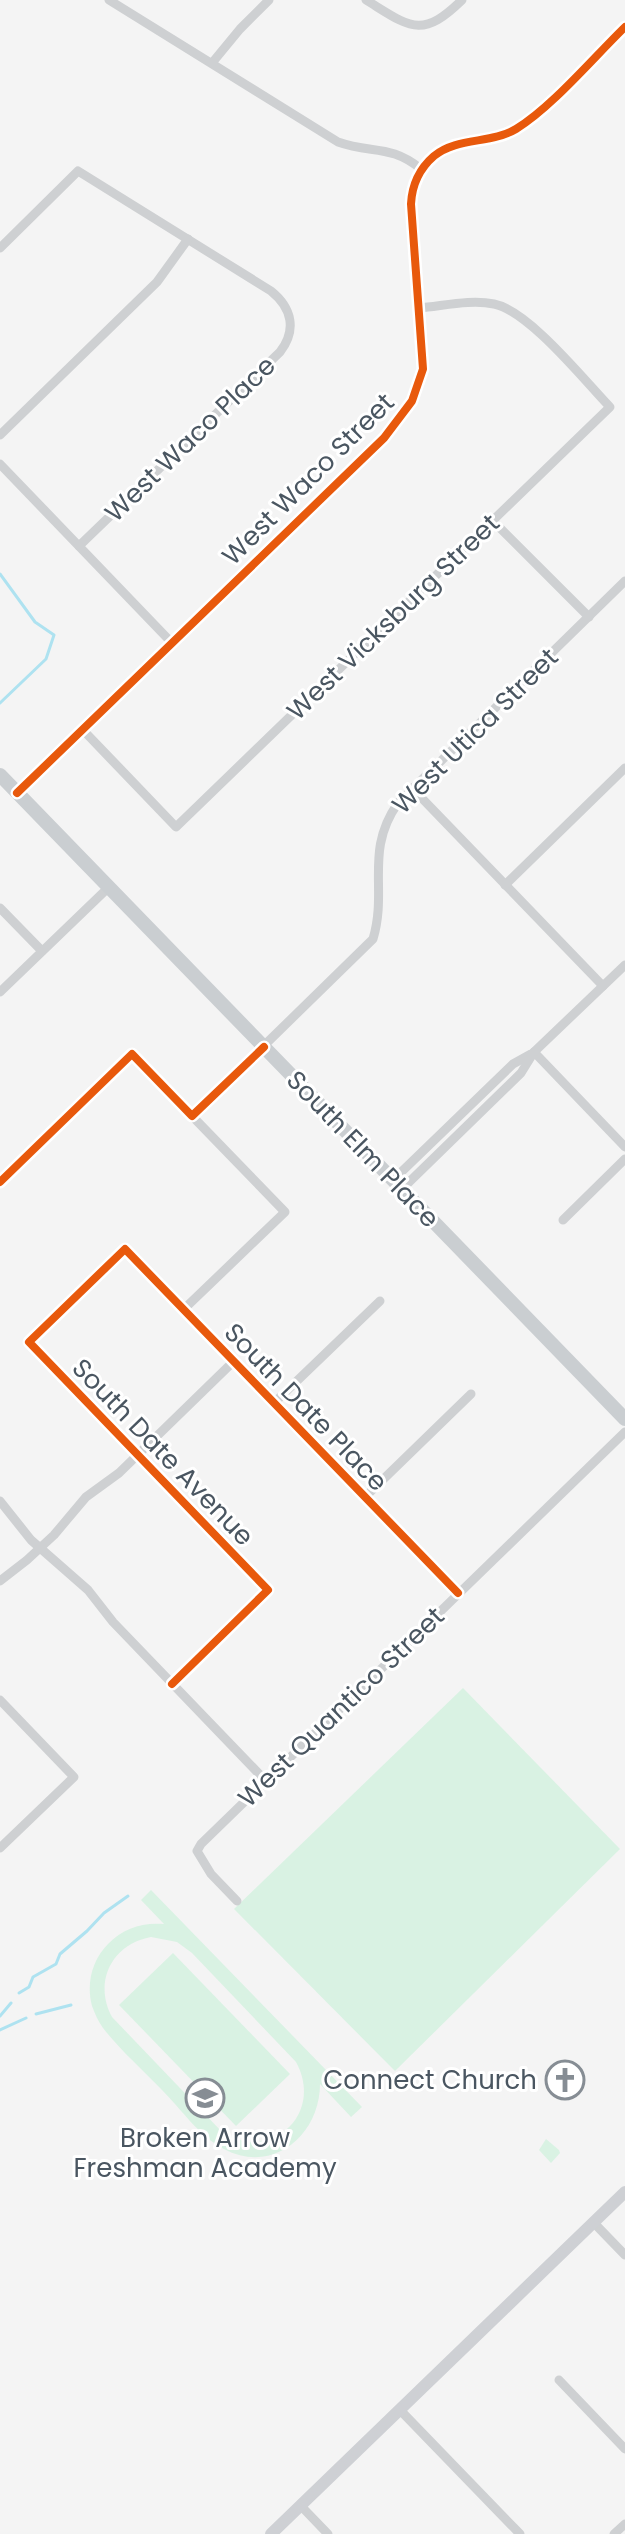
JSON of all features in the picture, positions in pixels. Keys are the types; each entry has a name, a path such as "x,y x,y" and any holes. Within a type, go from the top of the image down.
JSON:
{"main road":[{"name":"South Elm Place","path":"0,775 625,1419"},
{"path":"271,2534 625,2192"}],"street":[{"path":"109,0 338,142 356,148 390,151 409,159 421,169 450,146 496,138 515,129 539,111 621,31 625,42"},
{"path":"212,63 269,0"},
{"path":"366,0 407,24 421,26 437,22 462,0"},
{"name":"West Waco Street","path":"17,793 384,438 405,414 423,369 411,204 413,185 421,169"},
{"path":"0,248 78,171 188,239 150,290 0,435"},
{"name":"West Waco Place","path":"79,546 280,352 289,338 291,325 288,312 278,297 188,239"},
{"name":"West Vicksburg Street","path":"83,730 176,827 610,407 528,322 506,308 479,303 419,308"},
{"path":"0,464 172,643"},
{"path":"492,520 589,617"},
{"name":"West Utica Street","path":"192,1116 373,939 377,921 378,857 381,836 390,814 412,788 625,581"},
{"path":"505,885 625,768"},
{"path":"412,788 603,986"},
{"path":"0,992 109,887"},
{"path":"0,908 42,951"},
{"path":"398,1184 521,1073 534,1052 625,965"},
{"path":"534,1052 625,1147"},
{"path":"0,1182 132,1054 285,1212 184,1309"},
{"path":"563,1220 625,1159"},
{"name":"South Date Place","path":"29,1342 125,1249 458,1593"},
{"path":"274,1403 380,1301"},
{"name":"South Date Avenue","path":"29,1342 268,1590 172,1684"},
{"path":"0,1581 40,1548 86,1497 119,1473 234,1361"},
{"path":"365,1497 471,1394"},
{"name":"West Quantico Street","path":"237,1901 211,1874 197,1851 216,1828 625,1432"},
{"path":"0,1501 40,1548 88,1590 113,1622 265,1780"},
{"path":"0,1700 74,1777 0,1848"},
{"path":"594,2223 625,2255"},
{"path":"559,2380 625,2449"},
{"path":"400,2410 520,2534"},
{"path":"301,2506 328,2534"},
{"path":"614,2534 625,2524"}],"green space":[{"path":"463,1688 620,1849 395,2071 234,1909"},
{"path":"151,1890 362,2107 351,2117 320,2084 318,2103 303,2134 276,2153 260,2157 242,2156 224,2149 199,2130 110,2036 92,2006 92,1973 98,1957 108,1944 134,1927 164,1924 141,1900","holes":["151,1937 177,1942 192,1953 296,2062 303,2081 303,2099 298,2115 289,2128 275,2137 259,2141 242,2140 223,2133 112,2017 107,2004 106,1978 117,1956 137,1941"]},
{"path":"173,1953 290,2074 236,2126 119,2005"},
{"path":"546,2139 560,2153 551,2163 539,2150"}],"waterway":[{"path":"0,574 35,622 54,635 46,659 0,703"},
{"path":"19,1993 29,1987 33,1977 56,1964 60,1954 104,1913 128,1896"},
{"path":"0,2016 11,2003"},
{"path":"36,2014 71,2005"},
{"path":"0,2030 26,2018"}],"cycle path":[{"path":"17,793 384,438 412,401 423,369 411,204 415,183 424,166 443,150 506,134 530,120 625,27"},
{"path":"0,1182 132,1054 192,1116 264,1047"},
{"path":"172,1684 268,1590 29,1342 125,1249 458,1593"}],"place":[{"name":"Connect Church","path":"565,2080"},
{"name":"Broken Arrow Freshman Academy","path":"205,2098"}]}
